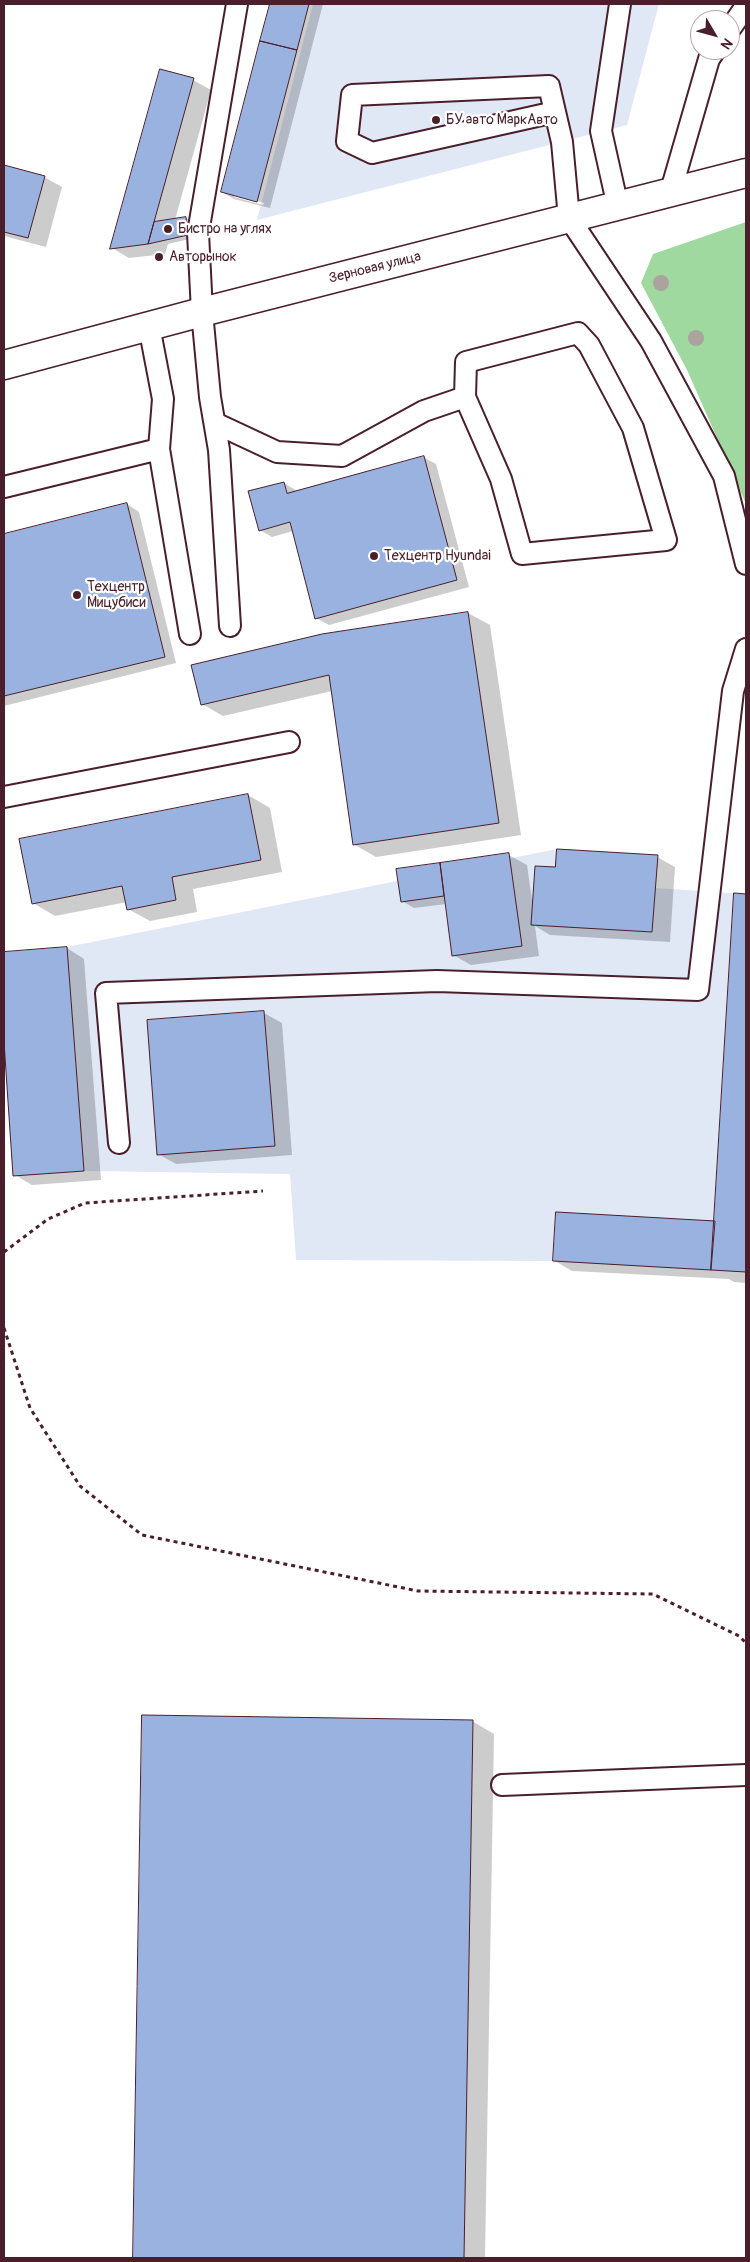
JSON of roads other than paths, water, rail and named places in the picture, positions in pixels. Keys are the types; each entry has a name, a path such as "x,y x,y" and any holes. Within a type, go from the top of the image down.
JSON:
{"main road":[{"name":"Зерновая улица","path":"4,365 202,312 670,194 746,173"}],"lane":[{"path":"230,626 215,423 210,397 202,312 198,233 237,4"},
{"path":"618,207 602,131 620,4"},
{"path":"670,194 708,60"},
{"path":"555,112 372,153 347,141 352,94 548,86 555,112 562,142 569,218 651,341 724,476 746,564"},
{"path":"149,326 163,399 159,449 190,634"},
{"path":"578,334 589,345 633,428 666,540 522,554 501,479 465,397 466,362 578,334"},
{"path":"215,423 277,452 342,456 424,411 465,397"},
{"path":"4,487 159,449"},
{"path":"119,1144 106,993 436,981 698,990 733,691 746,649"},
{"path":"4,797 288,742"},
{"path":"502,1786 746,1775"}],"place":[{"name":"БУ авто МаркАвто","path":"436,120"},
{"name":"Бистро на углях","path":"168,229"},
{"name":"Авторынок","path":"159,257"},
{"name":"Техцентр Hyundai","path":"374,556"},
{"name":"Техцентр Мицубиси","path":"77,595"}]}
